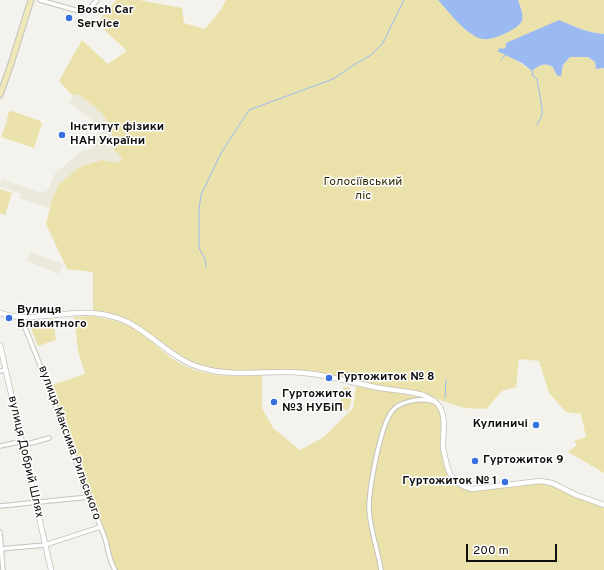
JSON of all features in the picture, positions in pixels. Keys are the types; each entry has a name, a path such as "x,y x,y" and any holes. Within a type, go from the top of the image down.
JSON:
{"main road":[{"path":"0,95 31,0"}],"street":[{"path":"40,0 82,12 88,10 97,0"},
{"path":"0,313 20,316 93,313 116,318 135,326 183,362 202,369 242,374 283,372 308,373 422,395 440,407 444,423 443,448 447,466 452,478 462,486 472,489 540,481 552,483 576,495 604,505"},
{"name":"вулиця Максима Рильського","path":"20,316 36,352 100,527 104,534 110,562 115,570"},
{"name":"вулиця Добрий Шлях","path":"0,345 51,570"},
{"path":"0,371 6,370"},
{"path":"381,570 369,510 372,480 383,427 393,410 407,402 424,399 433,401"},
{"path":"0,446 49,438"},
{"path":"0,506 89,497"},
{"path":"1,549 45,545 100,527"},
{"path":"0,532 3,570"},
{"path":"110,562 111,570"}],"shaded area":[{"path":"78,94 102,112 109,123 113,139 113,149 122,158 118,163 102,160 52,199 50,208 19,198 20,193 0,187 1,179 42,193 48,190 54,175 81,151 94,148 98,130 93,121 69,102 73,96"},
{"path":"30,252 63,264 59,274 27,261"}],"green space":[{"name":"Голосіївський ліс","path":"117,0 139,0 182,8 184,23 205,29 220,11 226,0 438,0 465,30 488,39 499,36 520,25 522,16 518,0 604,0 604,34 584,30 564,22 503,49 512,58 532,71 545,64 553,67 556,74 561,75 563,65 570,57 588,57 595,62 596,69 604,68 604,473 568,452 577,445 574,441 586,437 581,414 566,412 549,393 539,361 519,359 516,387 502,391 486,409 464,408 422,394 308,372 226,372 184,361 136,325 93,312 93,272 67,269 46,224 52,199 59,184 80,167 102,160 118,163 122,158 113,149 111,129 104,116 78,94 73,96 59,81 82,40 108,64 127,51 98,24 106,10"},
{"path":"12,111 40,121 42,124 34,148 1,137 9,112"},
{"path":"0,189 12,193 5,215 0,213"},
{"path":"93,316 119,322 134,328 175,360 190,368 210,374 220,375 262,375 262,408 273,428 300,450 324,437 353,408 356,386 427,398 439,407 443,423 442,448 451,478 461,488 473,490 540,482 552,485 604,506 604,570 116,570 49,386 85,374 78,350 74,317"},
{"path":"53,319 56,340 38,346 28,321"},
{"path":"344,387 348,387 352,391 350,406 347,410 341,406 341,391"}],"water":[{"path":"438,0 518,0 522,13 522,21 517,27 501,35 491,39 482,39 476,37 465,29"},
{"path":"559,20 586,31 604,34 604,68 596,69 595,62 588,57 570,57 563,65 561,76 558,76 553,67 550,65 542,65 532,71 522,63 497,51 500,48 503,49 506,47 506,43"}],"waterway":[{"path":"206,267 205,259 199,248 199,209 201,195 221,153 249,110 333,79 371,55 383,43 404,0"},
{"path":"501,60 506,54"},
{"path":"532,71 533,76 537,79 542,108 542,115 537,125"},
{"path":"445,398 446,380"}],"place":[{"name":"Bosch Car Service","path":"69,18"},
{"name":"Інститут фізики НАН України","path":"62,135"},
{"name":"Вулиця Блакитного","path":"9,318"},
{"name":"Гуртожиток № 8","path":"329,378"},
{"name":"Гуртожиток №3 НУБіП","path":"274,402"},
{"name":"Кулиничі","path":"536,425"},
{"name":"Гуртожиток 9","path":"475,461"},
{"name":"Гуртожиток № 1","path":"505,482"}]}
